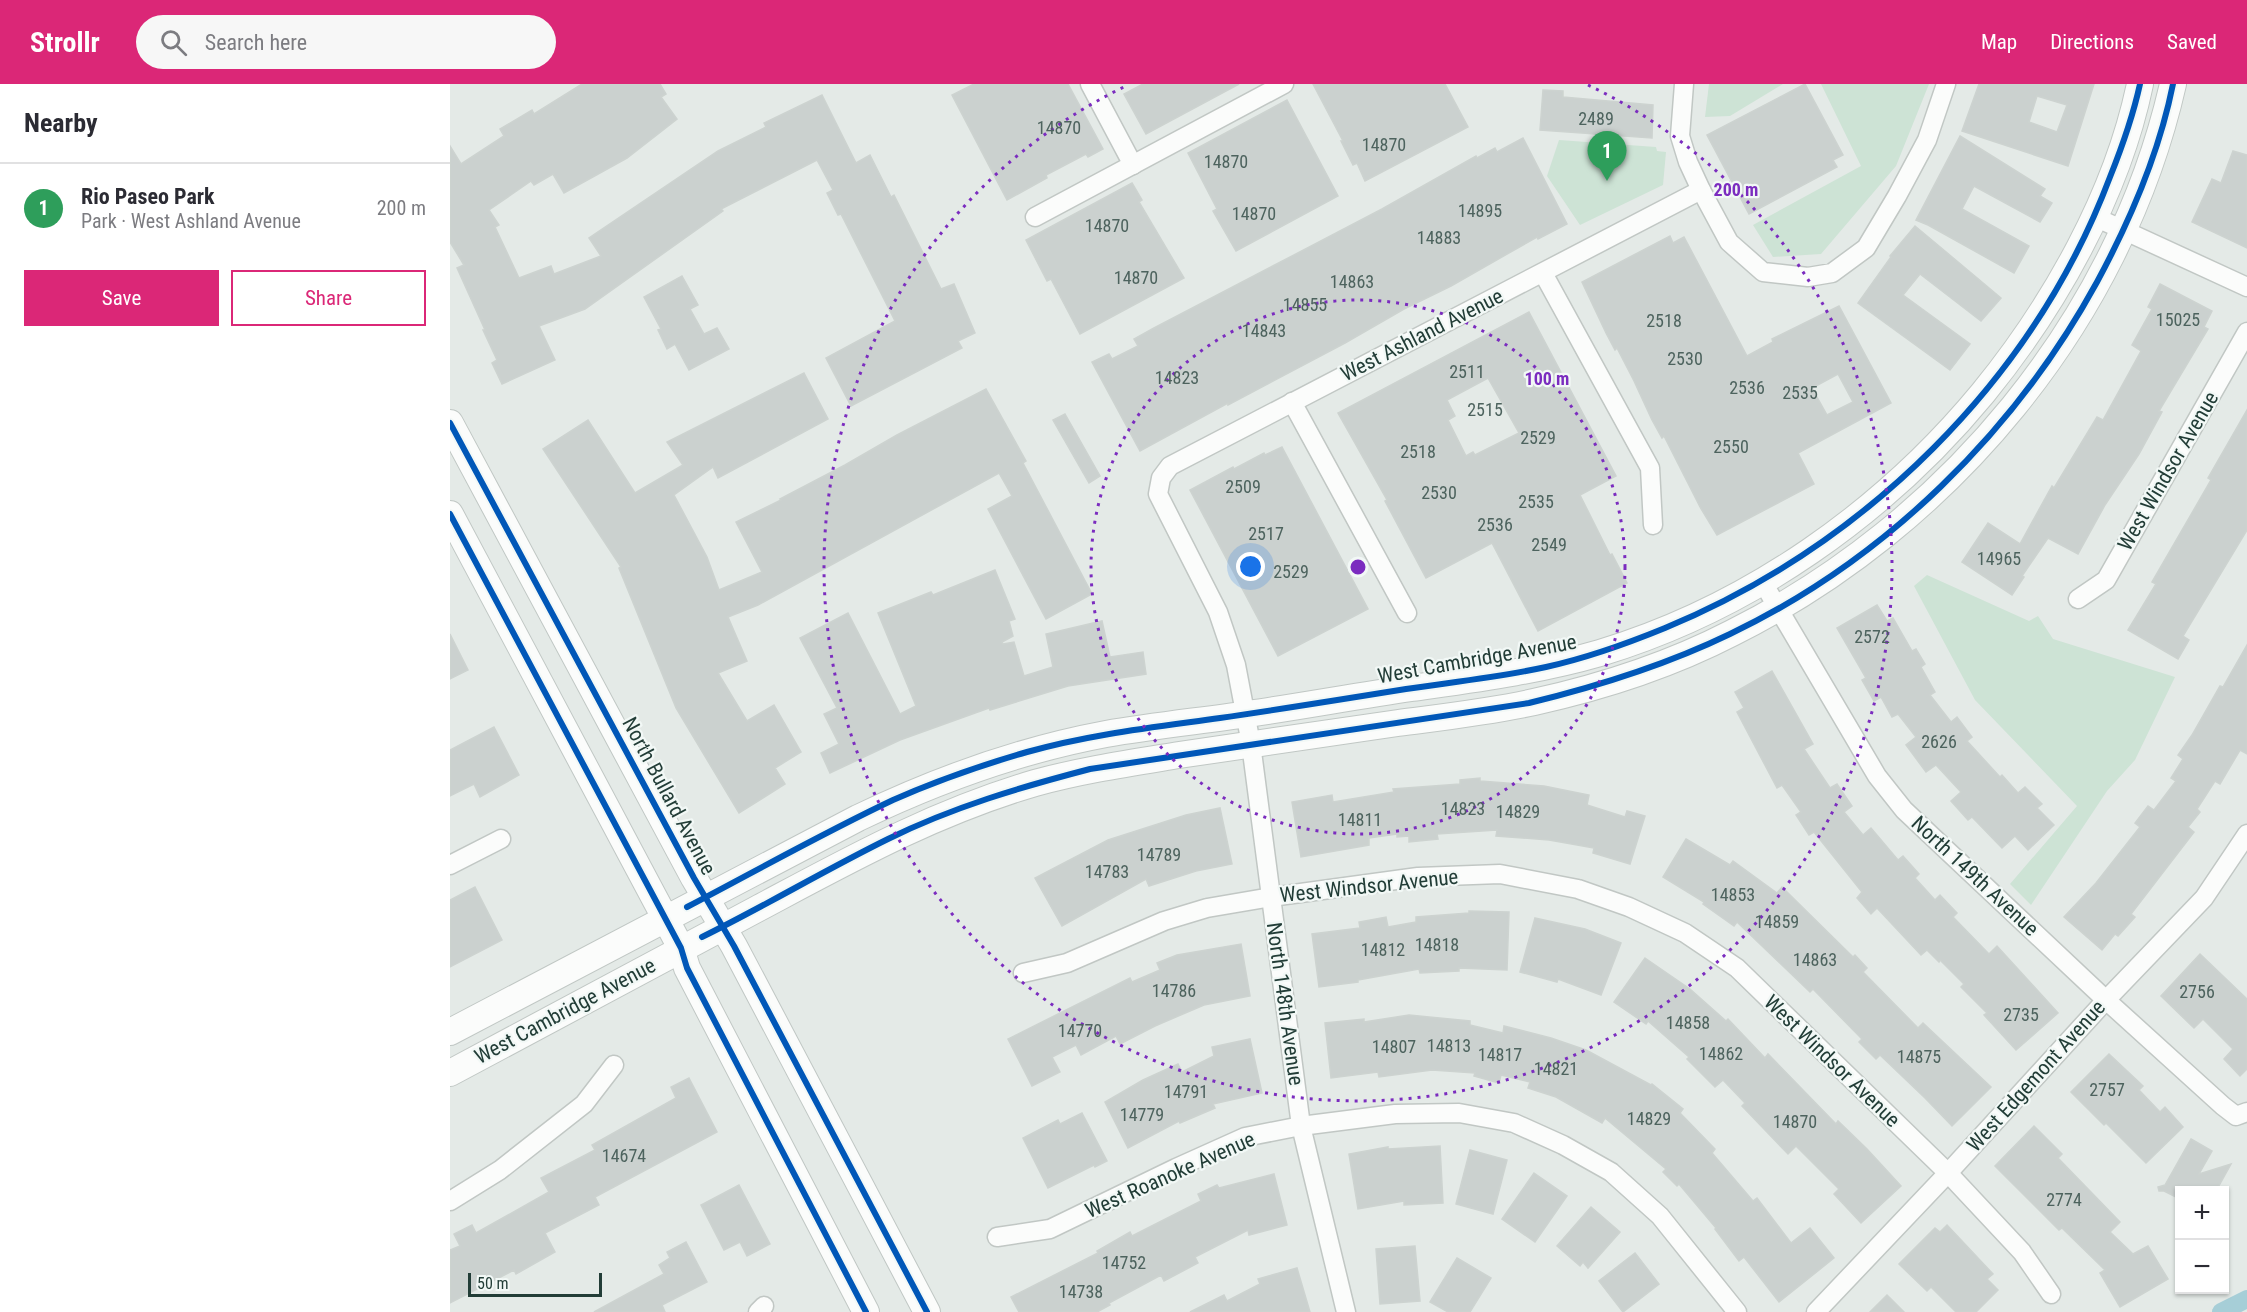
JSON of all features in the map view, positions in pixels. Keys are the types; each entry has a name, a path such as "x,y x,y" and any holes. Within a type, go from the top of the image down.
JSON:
{"street":[{"path":"1090,84 1133,165"},
{"path":"1035,217 1284,84"},
{"path":"1684,84 1680,136 1688,162 1729,242 1763,272 1808,277 1832,273 1866,248 1927,140 1946,84"},
{"name":"West Cambridge Avenue","path":"450,1032 877,808 963,773 1028,752 1109,734 1551,666 1602,652 1640,638 1718,605 1762,581 1814,549 1892,487 1928,454 1994,380 2031,330 2095,217 2126,137 2140,84"},
{"name":"West Cambridge Avenue","path":"450,1073 889,839 976,802 1090,769 1491,710 1566,694 1600,685 1693,651 1777,609 1853,560 1900,524 2011,412 2081,310 2125,230 2151,164 2174,84"},
{"name":"West Ashland Avenue","path":"1158,494 1161,478 1170,466 1701,190"},
{"path":"2095,217 2247,287"},
{"path":"1543,273 1650,468 1653,525"},
{"name":"West Windsor Avenue","path":"2078,599 2106,580 2247,332"},
{"path":"1292,402 1407,614"},
{"name":"North Bullard Avenue","path":"454,439 722,927 927,1312"},
{"name":"North 148th Avenue","path":"1158,494 1218,612 1236,664 1251,744 1301,1126 1346,1312"},
{"path":"450,514 681,948 687,968 866,1312"},
{"name":"North 149th Avenue","path":"1762,581 1877,776 1904,810 2106,1000 2223,1106 2236,1116 2247,1112"},
{"name":"West Edgemont Avenue","path":"1816,1312 2204,898 2247,834"},
{"path":"450,865 501,839"},
{"name":"West Windsor Avenue","path":"1023,973 1067,963 1175,918 1207,908 1271,897 1418,877 1500,874 1578,889 1629,907 1685,933 1737,968 1948,1173 2022,1252 2051,1294"},
{"path":"450,1201 500,1170 584,1104 614,1065"},
{"name":"West Roanoke Avenue","path":"997,1237 1050,1229 1245,1137 1301,1126 1395,1114 1459,1113 1514,1123 1563,1144 1611,1172 1660,1216 1737,1312"}],"green space":[{"path":"1709,84 1783,84 1730,116 1705,117"},
{"path":"1821,84 1929,84 1896,166 1821,254 1773,257 1753,225 1861,166"},
{"path":"1559,140 1656,147 1657,151 1666,152 1663,185 1580,225 1547,176"},
{"path":"1927,575 2029,621 2038,616 2053,639 2175,677 2135,760 2107,791 2031,905 2010,884 2077,806 1975,700 1914,586"}],"building":[{"path":"582,84 660,84 666,94 661,97 677,119 627,158 564,193 553,174 534,185 531,181 489,210 499,225 495,227 519,278 551,266 554,274 601,256 589,238 718,151 766,127 764,123 822,95 856,163 870,155 891,197 894,195 941,289 954,284 975,333 958,341 962,348 851,406 826,358 895,321 841,214 838,215 827,193 833,190 817,160 721,209 723,211 585,309 539,326 555,360 502,384 492,363 497,360 457,268 464,265 450,242 450,146 461,164 504,136 500,129 532,110 534,114"},
{"path":"974,84 1068,84 1103,149 1088,157 1086,154 1046,175 1047,178 1007,200 952,95"},
{"path":"1143,84 1239,84 1146,134 1124,94"},
{"path":"1313,84 1445,84 1468,127 1365,181 1357,163 1353,165"},
{"path":"1805,84 1843,155 1833,160 1837,167 1749,214 1707,135"},
{"path":"1979,84 2094,84 2068,166 1962,131","holes":["2037,96 2067,105 2057,132 2029,122"]},
{"path":"1543,90 1563,91 1563,97 1653,105 1652,138 1540,130"},
{"path":"1287,100 1338,196 1236,251 1213,211 1217,209 1188,153"},
{"path":"1960,136 2045,189 2040,196 2052,203 2040,222 1974,186 1962,209 2029,246 2014,273 1916,220"},
{"path":"1523,138 1567,224 1538,239 1537,237 1451,286 1140,451 1092,362 1109,354 1112,359 1138,346 1134,339 1154,328 1382,209 1476,156 1477,158 1495,148 1497,152"},
{"path":"2233,151 2247,155 2247,248 2192,222 2212,179 2221,183"},
{"path":"1132,183 1142,200 1139,202 1184,278 1080,334 1051,279 1047,281 1026,240"},
{"path":"1915,226 2001,298 1981,321 1920,274 1903,295 1970,344 1950,370 1858,303 1890,256"},
{"path":"1670,236 1673,243 1684,237 1747,356 1773,342 1772,339 1839,306 1891,403 1798,453 1814,484 1717,535 1664,436 1662,438 1652,420 1582,282","holes":["1838,374 1853,402 1827,415 1812,388"]},
{"path":"682,276 698,305 690,309 704,334 717,328 729,349 689,370 675,344 667,349 658,330 661,329 644,297"},
{"path":"2160,284 2212,311 2204,327 2208,329 2159,411 2162,412 2139,454 2105,505 2078,554 2048,538 2012,595 1962,562 1988,523 2020,544 2052,486 2054,488 2097,417 2103,420 2141,351 2132,345 2152,309 2148,307"},
{"path":"1529,312 1616,476 1580,495 1610,555 1612,554 1627,583 1538,631 1492,543 1426,578 1385,501 1387,500 1338,413","holes":["1488,378 1519,433 1475,455 1473,452 1466,456 1448,420 1455,416 1447,400"]},
{"path":"804,373 828,419 718,478 713,467 674,495 707,557 719,590 762,572 736,522 986,389 1026,461 1023,463 1092,594 1046,619 988,509 1012,496 999,473 758,605 728,617 747,661 718,673 747,721 774,705 801,752 775,768 785,784 739,813 676,708 619,568 621,567 543,449 588,420 635,493 683,465 667,442"},
{"path":"2247,410 2247,530 2183,636 2189,640 2178,659 2128,630 2156,584 2152,582 2211,480 2208,478"},
{"path":"1065,414 1100,476 1089,483 1053,420"},
{"path":"1282,447 1368,609 1278,656 1190,490 1233,467 1234,469 1264,453 1265,455"},
{"path":"995,570 1015,619 1009,621 1013,636 1002,642 1003,644 1014,642 1024,676 1053,667 1046,634 1102,621 1110,657 1143,652 1146,674 1068,686 990,710 989,708 900,740 830,773 821,753 839,744 824,714 837,708 800,638 848,613 900,714 916,706 878,613 931,592 933,595"},
{"path":"1877,605 1887,621 1893,618 1912,651 1916,649 1925,664 1921,667 1935,692 1930,695 1951,722 1957,717 1972,737 1967,741 2000,777 2002,775 2018,793 2025,787 2042,804 2037,808 2054,825 2028,850 2015,836 2002,848 1972,817 1968,820 1951,801 1961,792 1936,765 1926,772 1906,745 1916,737 1898,714 1892,717 1881,697 1874,701 1862,680 1866,678 1837,628"},
{"path":"450,634 468,670 450,679"},
{"path":"2247,645 2247,754 2240,750 2220,784 2215,781 2197,809 2200,812 2188,827 2194,832 2131,914 2135,917 2118,936 2115,934 2102,950 2064,917 2096,883 2140,827 2135,823 2148,806 2154,810 2176,781 2171,778 2183,759 2178,755 2220,686 2223,687"},
{"path":"1772,671 1813,744 1804,749 1830,788 1837,784 1852,806 1844,812 1863,835 1871,828 1898,860 1903,856 1919,874 1915,878 1935,900 1940,895 1957,913 1953,917 1989,954 1997,946 2058,1013 2016,1050 1984,1015 1987,1013 1961,987 1964,984 1940,960 1939,962 1927,950 1921,955 1877,908 1871,914 1857,898 1862,892 1814,832 1809,835 1796,815 1801,812 1782,785 1777,788 1737,712 1744,708 1735,692"},
{"path":"494,727 519,775 480,797 474,784 450,796 450,750"},
{"path":"1480,778 1480,781 1544,786 1589,795 1587,805 1625,817 1627,811 1645,816 1630,864 1593,853 1594,848 1549,840 1496,836 1497,830 1437,834 1438,839 1409,842 1409,836 1397,837 1397,834 1369,838 1369,845 1301,857 1292,802 1332,795 1333,802 1394,792 1393,789 1460,784 1460,780"},
{"path":"1220,808 1232,864 1196,871 1149,886 1146,879 1062,926 1035,878 1108,840 1186,815"},
{"path":"1686,839 1730,865 1733,861 1777,893 1782,887 1853,957 1855,955 1867,968 1863,972 1918,1028 1923,1023 1991,1087 1952,1126 1880,1055 1876,1059 1859,1042 1862,1039 1813,989 1810,992 1737,922 1734,926 1703,904 1704,902 1663,877"},
{"path":"475,887 502,940 450,967 450,900"},
{"path":"1469,911 1509,912 1507,970 1459,968 1459,971 1420,973 1419,969 1358,980 1358,982 1319,987 1312,934 1360,928 1359,922 1386,917 1388,927 1416,922 1416,917 1469,913"},
{"path":"1535,918 1585,929 1621,943 1601,995 1558,979 1557,982 1520,972"},
{"path":"1241,944 1250,996 1204,1005 1120,1044 1116,1036 1081,1055 1076,1045 1052,1057 1060,1072 1032,1086 1008,1039 1130,978 1132,982 1160,970 1157,963 1177,955"},
{"path":"2200,954 2247,999 2247,1069 2240,1076 2224,1059 2233,1049 2203,1019 2194,1028 2161,996"},
{"path":"1645,958 1690,989 1726,1021 1728,1019 1765,1058 1768,1054 1836,1124 1838,1121 1867,1149 1901,1186 1861,1223 1834,1194 1839,1189 1796,1146 1788,1154 1742,1106 1745,1103 1723,1080 1715,1087 1687,1059 1689,1057 1648,1021 1646,1024 1614,1002"},
{"path":"1409,1015 1470,1021 1470,1025 1503,1033 1504,1026 1551,1038 1586,1050 1652,1084 1683,1109 1680,1113 1715,1149 1712,1153 1753,1201 1757,1198 1791,1243 1810,1228 1834,1258 1779,1302 1744,1257 1739,1261 1716,1228 1679,1184 1677,1186 1663,1172 1666,1169 1605,1118 1602,1123 1556,1097 1528,1088 1530,1082 1501,1075 1499,1083 1474,1076 1475,1073 1432,1070 1379,1077 1378,1072 1331,1078 1325,1023 1364,1019 1364,1022"},
{"path":"1250,1039 1262,1093 1213,1104 1215,1108 1180,1123 1179,1121 1128,1148 1105,1102 1143,1080 1178,1064 1182,1072 1214,1056 1212,1047"},
{"path":"2109,1054 2143,1086 2139,1090 2160,1112 2165,1107 2183,1127 2146,1163 2071,1092"},
{"path":"689,1078 717,1132 595,1197 599,1205 545,1233 555,1252 516,1274 514,1270 450,1303 450,1250 460,1246 454,1234 472,1225 476,1233 549,1192 541,1178 595,1150 592,1145 676,1098 671,1087"},
{"path":"1082,1113 1107,1161 1048,1188 1023,1138 1058,1120 1060,1124"},
{"path":"2034,1126 2062,1154 2058,1158 2120,1222 2110,1232 2133,1254 2148,1246 2168,1279 2120,1307 2100,1273 2105,1270 2062,1228 2059,1230 1995,1166"},
{"path":"2191,1139 2212,1151 2199,1174 2231,1164 2219,1186 2175,1186 2175,1196 2159,1191 2158,1187 2165,1185"},
{"path":"1440,1146 1443,1203 1404,1205 1404,1201 1358,1209 1349,1154 1388,1147 1388,1149"},
{"path":"1470,1150 1507,1160 1493,1214 1456,1204"},
{"path":"1534,1173 1567,1196 1535,1242 1502,1219"},
{"path":"1274,1174 1287,1225 1249,1235 1248,1230 1195,1257 1198,1263 1164,1281 1161,1275 1097,1312 1019,1312 1011,1297 1098,1253 1097,1251 1130,1232 1132,1236 1201,1201 1198,1194 1217,1185 1219,1188"},
{"path":"739,1185 770,1244 747,1256 740,1242 724,1250 701,1205"},
{"path":"1591,1207 1620,1232 1588,1268 1583,1262 1580,1266 1557,1246"},
{"path":"1947,1225 1993,1274 1987,1279 1998,1290 1976,1312 1956,1312 1931,1287 1927,1291 1899,1264 1935,1228 1940,1232"},
{"path":"686,1242 707,1282 662,1305 665,1312 594,1312 664,1274 659,1265 670,1258 667,1252"},
{"path":"1415,1246 1420,1301 1380,1304 1376,1249"},
{"path":"1635,1253 1659,1284 1623,1312 1599,1281"},
{"path":"1457,1258 1491,1278 1470,1312 1448,1312 1430,1302"},
{"path":"1297,1268 1310,1312 1190,1312 1224,1295 1227,1301 1260,1284 1258,1279"},
{"path":"1887,1295 1904,1312 1870,1312"}],"waterway":[{"path":"2221,1312 2247,1299"}],"cycle path":[{"path":"687,907 893,800 942,780 1010,757 1075,740 1494,677 1546,667 1636,640 1738,593 1808,551 1873,503 1934,448 1988,387 2036,322 2077,252 2119,154 2140,84"},
{"path":"702,937 888,839 937,817 1013,791 1090,769 1529,703 1657,665 1730,634 1787,604 1841,569 1893,530 1941,487 1986,440 2027,390 2064,337 2097,282 2121,234 2152,161 2173,84"},
{"path":"450,423 694,878 734,946 927,1312"},
{"path":"450,514 681,948 687,968 866,1312"}],"place":[{"name":"Rio Paseo Park","path":"1607,181"}]}
